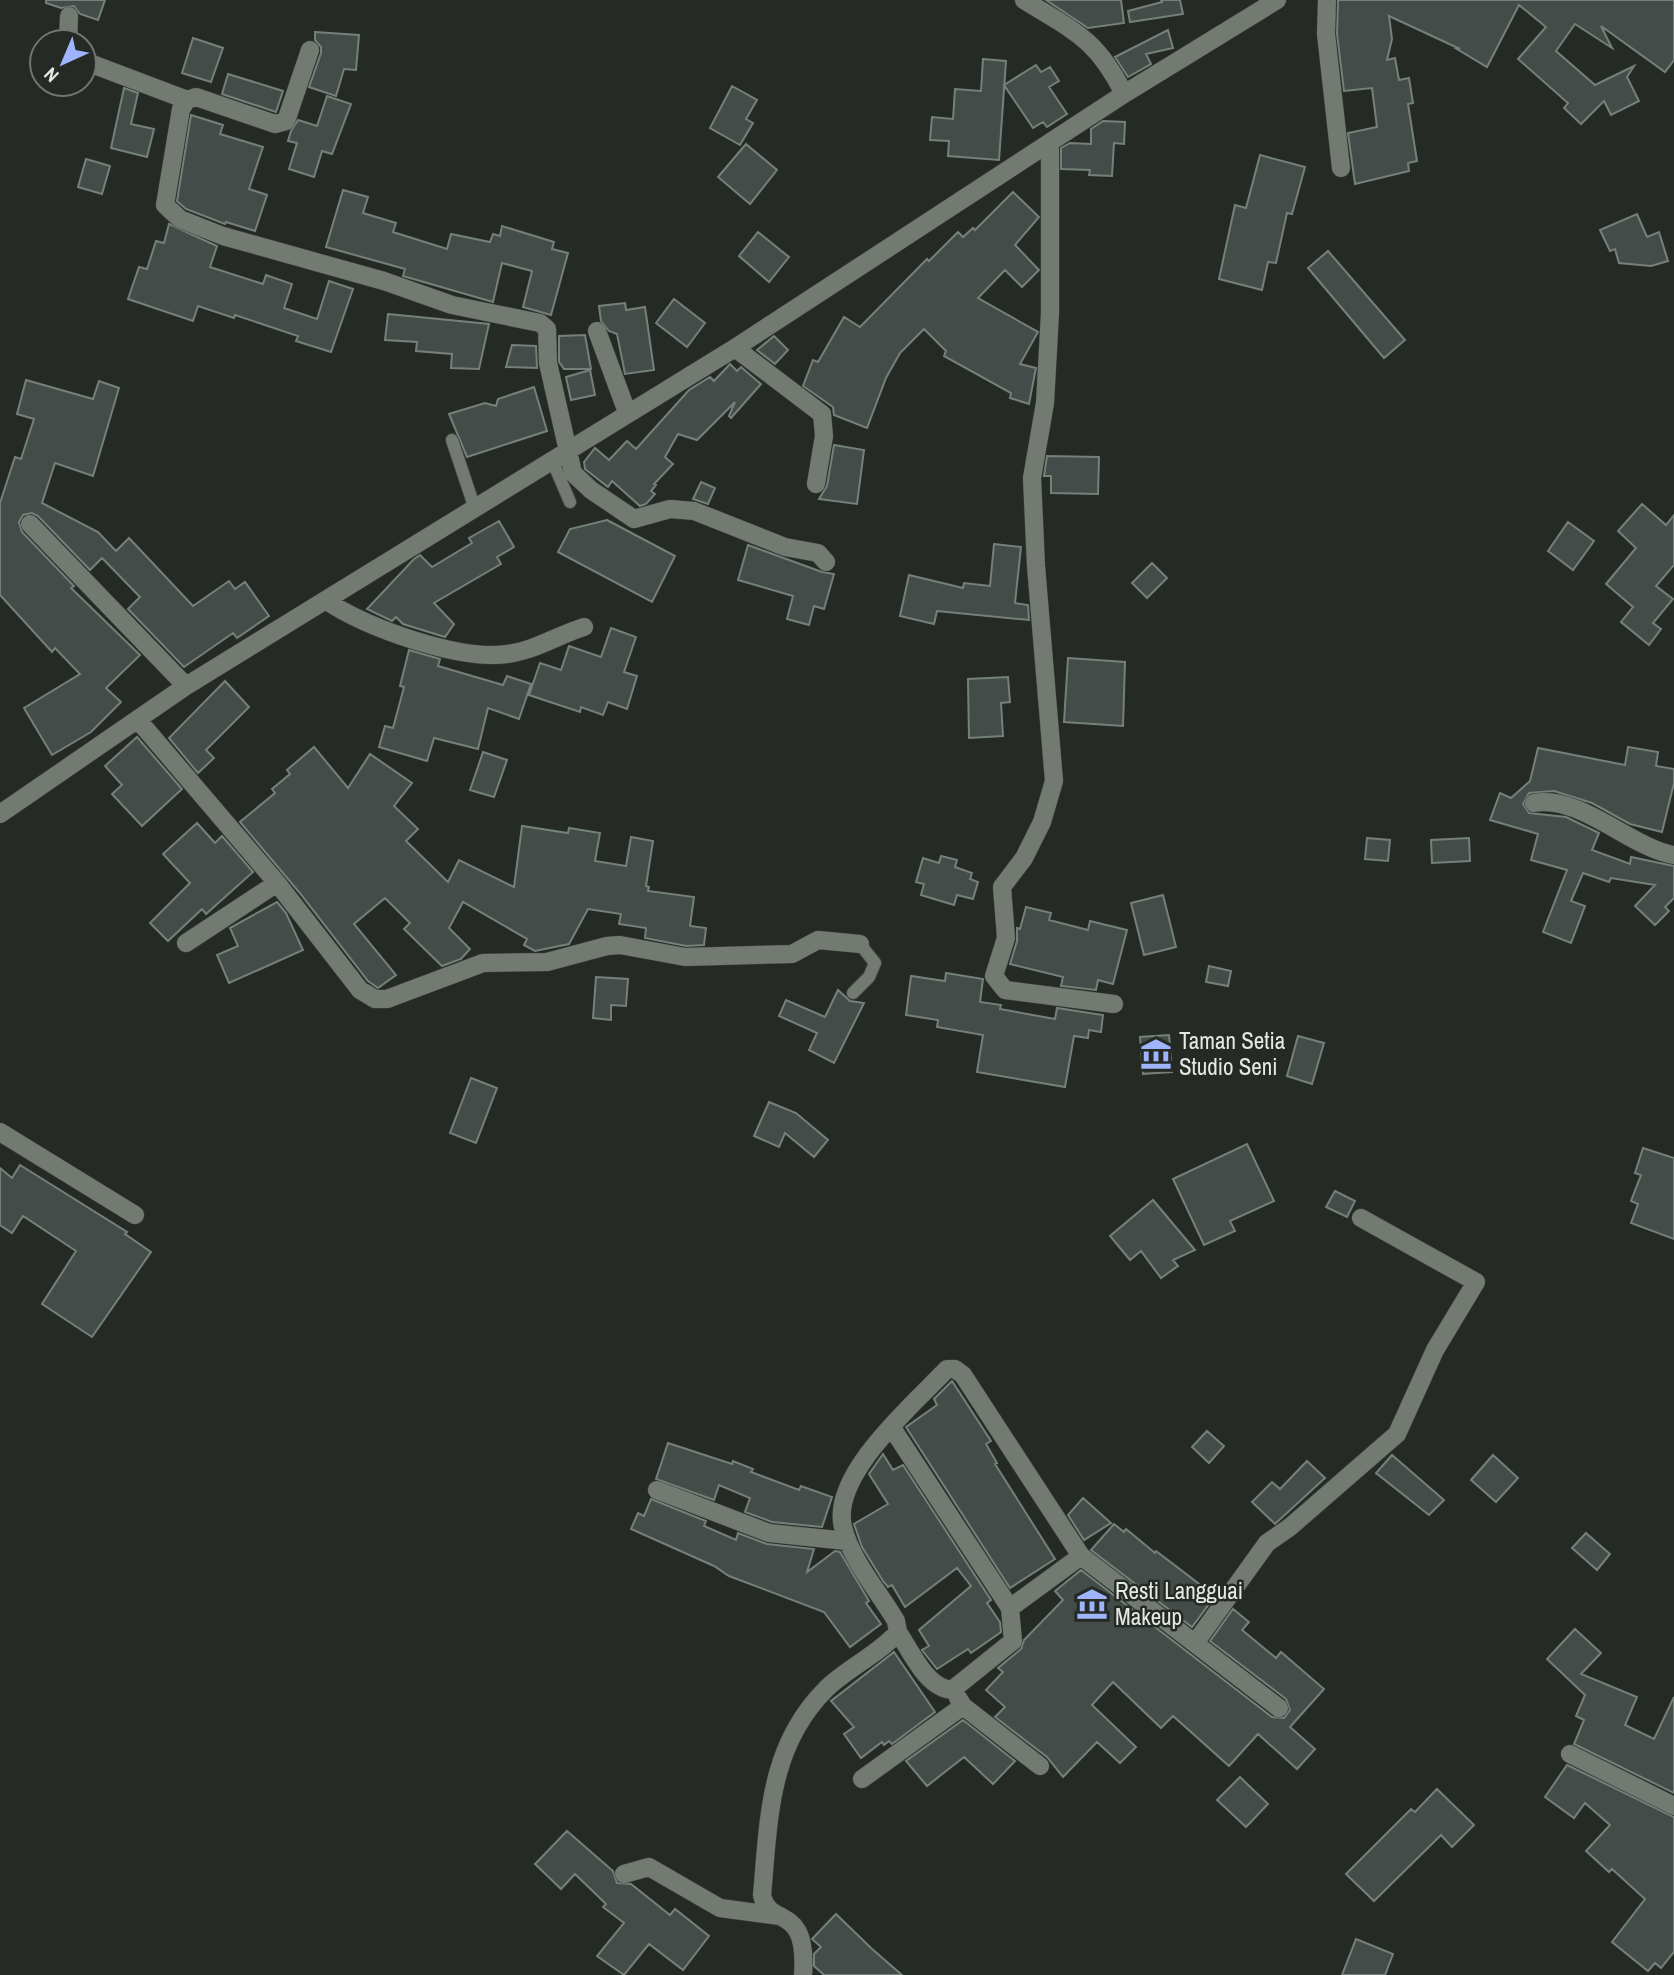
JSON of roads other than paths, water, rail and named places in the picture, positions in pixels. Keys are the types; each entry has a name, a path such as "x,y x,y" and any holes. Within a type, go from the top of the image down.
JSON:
{"street":[{"path":"1024,0 1082,36 1098,50 1109,64 1124,94"},
{"path":"0,814 186,686 327,601 627,412 735,348 1124,94 1278,0"},
{"path":"1327,0 1326,34 1341,168"},
{"path":"69,16 69,28"},
{"path":"310,50 286,121 281,124 196,97 187,100 181,109 165,205 172,214 223,236 371,277 452,305 540,323 547,329 548,363 559,455 577,479 634,519 670,509 694,511 785,547 818,553 826,562"},
{"path":"98,66 187,100"},
{"path":"1050,142 1050,313 1045,403 1032,478 1036,566 1054,781 1042,822 1024,858 1002,887 1006,938 994,976 1005,990 1114,1004"},
{"path":"597,331 627,412"},
{"path":"735,348 822,414 824,436 816,484"},
{"path":"30,524 186,686"},
{"path":"327,601 351,617 377,628 445,647 496,656 524,650 584,627"},
{"path":"138,720 276,883 360,990 375,999 387,999 483,963 547,962 607,946 685,957 792,954 818,940 860,944"},
{"path":"1534,803 1544,801 1581,812 1674,855"},
{"path":"186,943 276,883"},
{"path":"0,1132 135,1216"},
{"path":"1195,1643 1267,1543 1290,1527 1397,1434 1435,1350 1476,1282 1361,1217"},
{"path":"1040,1766 963,1706 952,1690 939,1687 930,1679 898,1632 896,1621 847,1541 842,1510 854,1474 947,1369 959,1371 1081,1556 1279,1708"},
{"path":"892,1428 1010,1608 1013,1641 952,1690"},
{"path":"657,1490 769,1533 847,1541"},
{"path":"1010,1608 1081,1556"},
{"path":"803,1975 801,1934 796,1924 766,1906 762,1895 776,1773 808,1711 818,1698 898,1632"},
{"path":"862,1779 963,1706"},
{"path":"1570,1754 1674,1806"},
{"path":"624,1874 649,1867 720,1908 783,1917"}],"lane":[{"path":"452,440 475,509"},
{"path":"559,455 570,502"},
{"path":"853,993 869,977 875,963 860,944"}],"place":[{"name":"Taman Setia Studio Seni","path":"1156,1054"},
{"name":"Resti Langguai Makeup","path":"1092,1604"}]}
